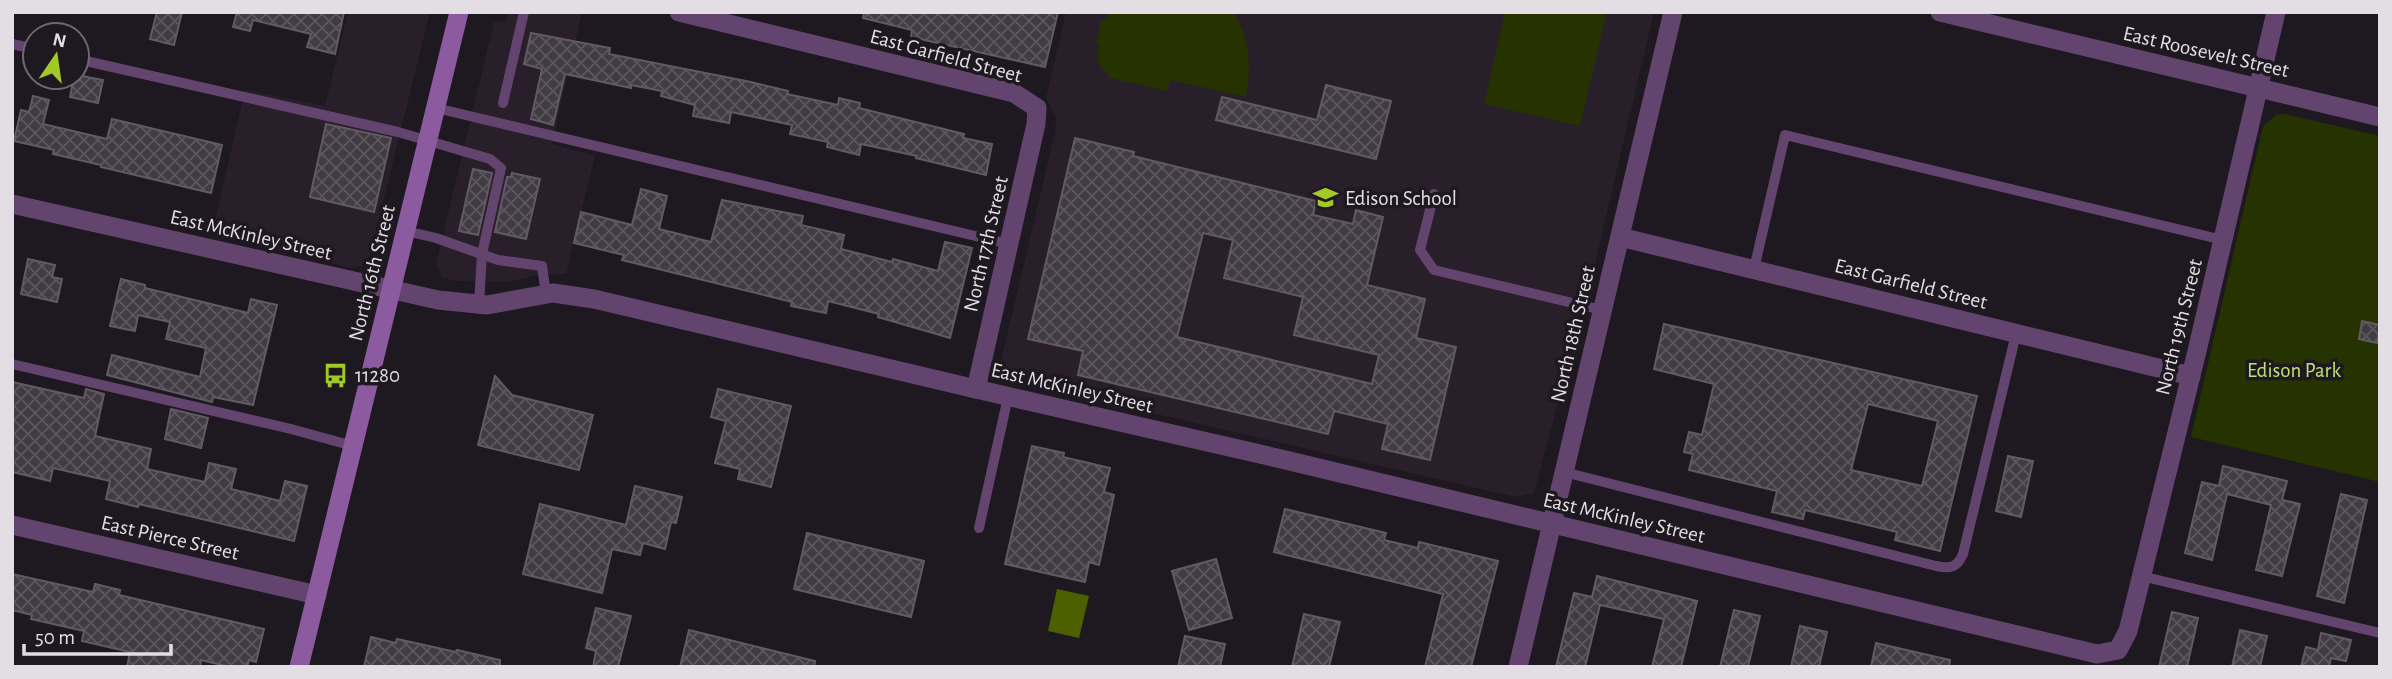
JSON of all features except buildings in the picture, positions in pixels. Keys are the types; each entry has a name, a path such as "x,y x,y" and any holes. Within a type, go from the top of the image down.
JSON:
{"main road":[{"name":"North 16th Street","path":"299,667 459,12"}],"street":[{"name":"East Garfield Street","path":"679,12 1014,93 1037,108"},
{"name":"North 18th Street","path":"1518,667 1673,12"},
{"name":"East Roosevelt Street","path":"1940,12 2380,117"},
{"name":"North 19th Street","path":"2118,650 2128,631 2276,12"},
{"name":"North 17th Street","path":"976,389 1037,124 1037,108"},
{"name":"East McKinley Street","path":"12,204 438,300 488,305 553,293 594,299 1277,458 2097,654 2118,650"},
{"name":"East Garfield Street","path":"1620,237 2191,376"},
{"name":"East Pierce Street","path":"12,525 317,594"}],"lane":[{"path":"503,103 524,12"},
{"path":"91,62 428,141 490,159 501,168 482,254 479,304"},
{"path":"436,108 1009,244"},
{"path":"1754,270 1785,135 2223,240"},
{"path":"1434,194 1420,250 1434,270 1602,310"},
{"path":"406,231 436,238 498,260 542,266 546,295"},
{"path":"1564,472 1936,566 1953,567 1958,564 1963,554 2016,334"},
{"path":"12,364 353,446"},
{"path":"979,528 1008,397"},
{"path":"2141,576 2380,633"}],"shaded area":[{"path":"348,12 430,12 370,255 363,266 351,268 212,234 245,90 325,106"},
{"path":"509,12 582,12 552,144 595,156 566,274 537,275 508,282 455,281 442,277 436,264 494,22 506,21"},
{"name":"Edison School","path":"1066,12 1654,12 1595,263 1534,493 1515,497 1014,381 1007,376 1001,369 1001,361 1055,133 1056,118 1046,97"},
{"path":"1057,589 1089,596 1079,638 1048,631"}],"green space":[{"path":"1109,12 1232,12 1243,31 1248,52 1246,97 1170,80 1167,91 1110,78 1097,62 1099,44 1096,43 1101,20 1107,20"},
{"path":"1505,12 1607,12 1580,126 1484,104"},
{"name":"Edison Park","path":"2285,114 2380,136 2380,482 2191,437 2263,126 2276,115"}],"place":[{"name":"Edison School","path":"1325,198"},
{"name":"11280","path":"335,375"}]}
